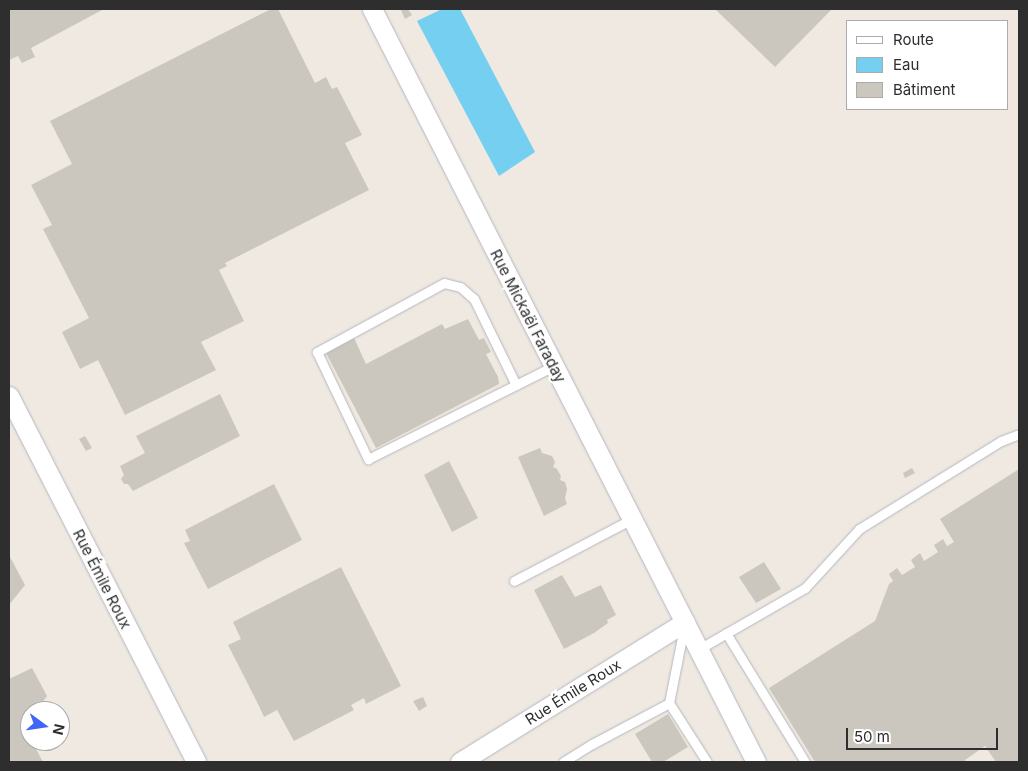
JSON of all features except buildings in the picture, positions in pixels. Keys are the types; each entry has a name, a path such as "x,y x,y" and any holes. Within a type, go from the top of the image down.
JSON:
{"street":[{"name":"Rue Mickaël Faraday","path":"372,9 756,762"},
{"name":"Rue Émile Roux","path":"9,396 196,762"},
{"name":"Rue Émile Roux","path":"460,762 685,622"}],"lane":[{"path":"516,385 474,299 460,287 444,283 317,352 368,458 516,385 554,366"},
{"path":"699,649 806,588 859,529 1001,441 1019,434"},
{"path":"514,581 632,519"},
{"path":"685,622 669,703 707,762"},
{"path":"726,633 805,762"},
{"path":"563,762 592,744 669,703"}],"water":[{"path":"442,9 460,9 535,152 499,176 417,21"}]}
